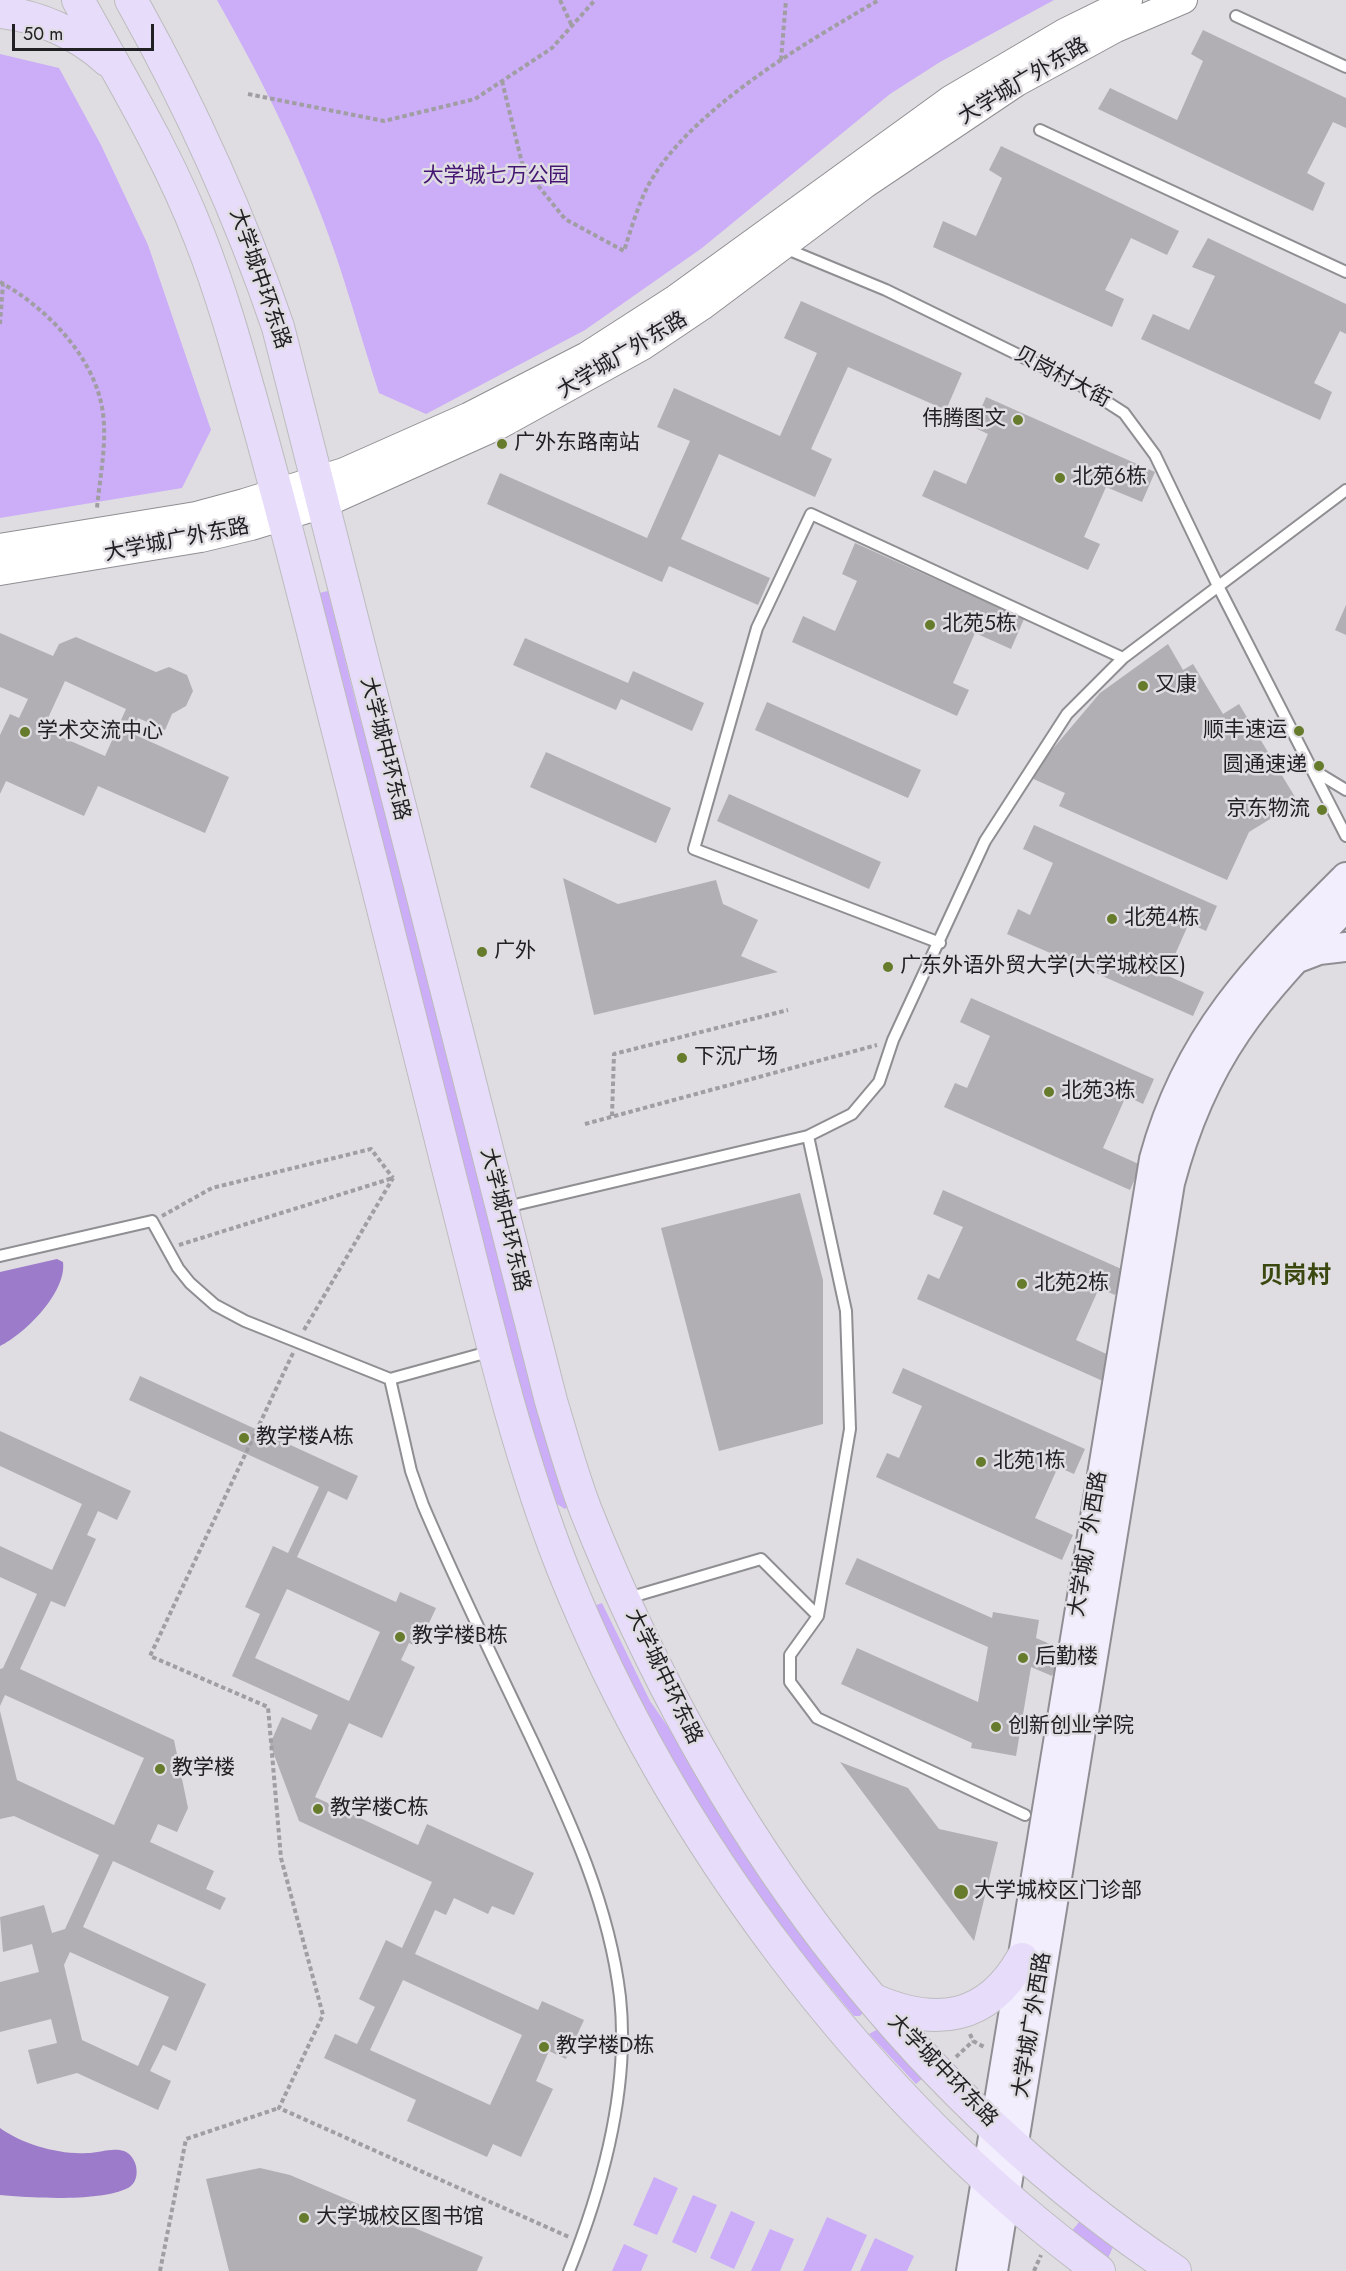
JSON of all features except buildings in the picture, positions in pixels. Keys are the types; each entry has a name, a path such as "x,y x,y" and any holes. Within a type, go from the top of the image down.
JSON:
{"main road":[{"name":"大学城中环东路","path":"78,0 160,150 200,238 235,340 280,505 510,1412 576,1599 644,1742 685,1813 748,1906 812,1991 849,2035 995,2187 1099,2271"},
{"name":"大学城中环东路","path":"131,0 184,98 225,186 261,277 281,338 536,1345 589,1516 662,1682 739,1818 814,1929 876,2003 1004,2135 1095,2212 1175,2271"},
{"path":"0,12 29,17 66,32 99,53 115,68"},
{"name":"大学城广外西路","path":"1004,2135 1022,1959 1147,1190 1159,1140 1182,1082 1225,1009 1256,969 1346,877"},
{"name":"大学城广外西路","path":"971,2271 995,2187 1170,1183 1186,1126 1207,1079 1242,1022 1292,962 1346,907"},
{"path":"1292,962 1319,950 1346,947"},
{"path":"550,1530 576,1524 589,1516"},
{"path":"576,1599 589,1590 621,1591"},
{"path":"849,2035 862,2028 876,2003 921,2014 960,2013 974,2008 995,1994 1022,1959"},
{"name":"大学城广外西路","path":"993,2271 995,2187"}],"street":[{"name":"大学城广外东路","path":"0,572 201,540 280,505 455,446 543,404 644,346 702,307 771,242 950,99 1064,32 1130,0"},
{"name":"大学城广外东路","path":"771,242 1017,83 1116,29 1184,0"},
{"name":"大学城广外东路","path":"0,547 196,515 280,505"}],"lane":[{"path":"1236,16 1346,67"},
{"path":"1040,130 1346,272"},
{"name":"贝岗村大街","path":"771,242 896,295 1082,386 1124,413 1155,455 1218,586 1346,836"},
{"path":"519,1204 808,1136 852,1114 879,1082 893,1040 940,943 985,841 1067,714 1123,658 1346,490"},
{"path":"940,943 694,849 757,628 811,514 1123,658"},
{"path":"1309,765 1323,777 1346,790"},
{"path":"808,1136 846,1311 850,1429 818,1616 790,1655 790,1682 817,1718 1025,1815"},
{"path":"0,1256 152,1221 166,1249 190,1283 215,1305 245,1321 390,1379 494,1350"},
{"path":"390,1379 411,1471 423,1505 575,1830 591,1873 609,1937 620,1998 617,2090 603,2170 569,2271"},
{"path":"621,1591 761,1559 818,1616"}],"path":[{"path":"560,0 572,26"},
{"path":"248,94 384,121 475,99 552,48 595,0"},
{"path":"781,61 786,0"},
{"path":"502,81 523,167 565,219 624,251 644,193 672,152 740,87 879,0"},
{"path":"0,324 1,282"},
{"path":"1,282 33,304 62,332 90,372 102,406 103,433 97,508"},
{"path":"612,1116 614,1054 788,1010"},
{"path":"585,1124 882,1043"},
{"path":"152,1221 212,1188 371,1149 393,1178"},
{"path":"166,1249 393,1178"},
{"path":"279,2108 323,2015 281,1858 268,1707 150,1656 316,1306 393,1178"},
{"path":"955,2057 973,2040"},
{"path":"160,2271 186,2139 279,2108 580,2242"},
{"path":"1034,2271 1043,2252"}],"green space":[{"name":"大学城七万公园","path":"217,0 1054,0 940,62 890,94 702,248 585,330 426,414 379,393 335,253 297,156 267,92"},
{"path":"0,54 59,68 101,145 148,245 211,430 182,488 0,518"},
{"path":"328,591 357,708 390,819 568,1506 565,1509 557,1504 506,1353 315,594"},
{"path":"602,1603 650,1701 865,2010 860,2016 854,2016 766,1910 675,1773 594,1606"},
{"path":"878,2029 927,2074 916,2084 869,2034"},
{"path":"654,2177 678,2188 657,2235 633,2225"},
{"path":"693,2195 717,2205 696,2253 672,2242"},
{"path":"731,2211 755,2222 734,2269 710,2258"},
{"path":"827,2217 867,2235 851,2271 803,2271"},
{"path":"1080,2221 1113,2247 1108,2258 1071,2232"},
{"path":"770,2229 794,2239 780,2271 751,2271"},
{"path":"875,2238 914,2256 907,2271 860,2271"},
{"path":"624,2244 648,2255 641,2271 612,2271"}],"shaded area":[{"path":"57,1259 63,1262 62,1274 51,1299 32,1322 0,1346 0,1272"},
{"path":"0,2128 19,2139 53,2150 76,2153 124,2151 135,2163 137,2175 128,2188 101,2195 66,2198 0,2195"}],"place":[{"name":"伟腾图文","path":"1018,420"},
{"name":"广外东路南站","path":"502,444"},
{"name":"北苑6栋","path":"1060,478"},
{"name":"北苑5栋","path":"930,625"},
{"name":"又康","path":"1143,686"},
{"name":"顺丰速运","path":"1299,731"},
{"name":"学术交流中心","path":"25,732"},
{"name":"圆通速递","path":"1319,766"},
{"name":"京东物流","path":"1322,810"},
{"name":"北苑4栋","path":"1112,919"},
{"name":"广外","path":"482,952"},
{"name":"广东外语外贸大学(大学城校区)","path":"888,967"},
{"name":"下沉广场","path":"682,1058"},
{"name":"北苑3栋","path":"1049,1092"},
{"name":"北苑2栋","path":"1022,1284"},
{"name":"教学楼A栋","path":"244,1438"},
{"name":"北苑1栋","path":"981,1462"},
{"name":"教学楼B栋","path":"400,1637"},
{"name":"后勤楼","path":"1023,1658"},
{"name":"创新创业学院","path":"996,1727"},
{"name":"教学楼","path":"160,1769"},
{"name":"教学楼C栋","path":"318,1809"},
{"name":"大学城校区门诊部","path":"961,1892"},
{"name":"教学楼D栋","path":"544,2047"},
{"name":"大学城校区图书馆","path":"304,2218"}],"district":[{"name":"贝岗村","path":"1295,1277"}]}
